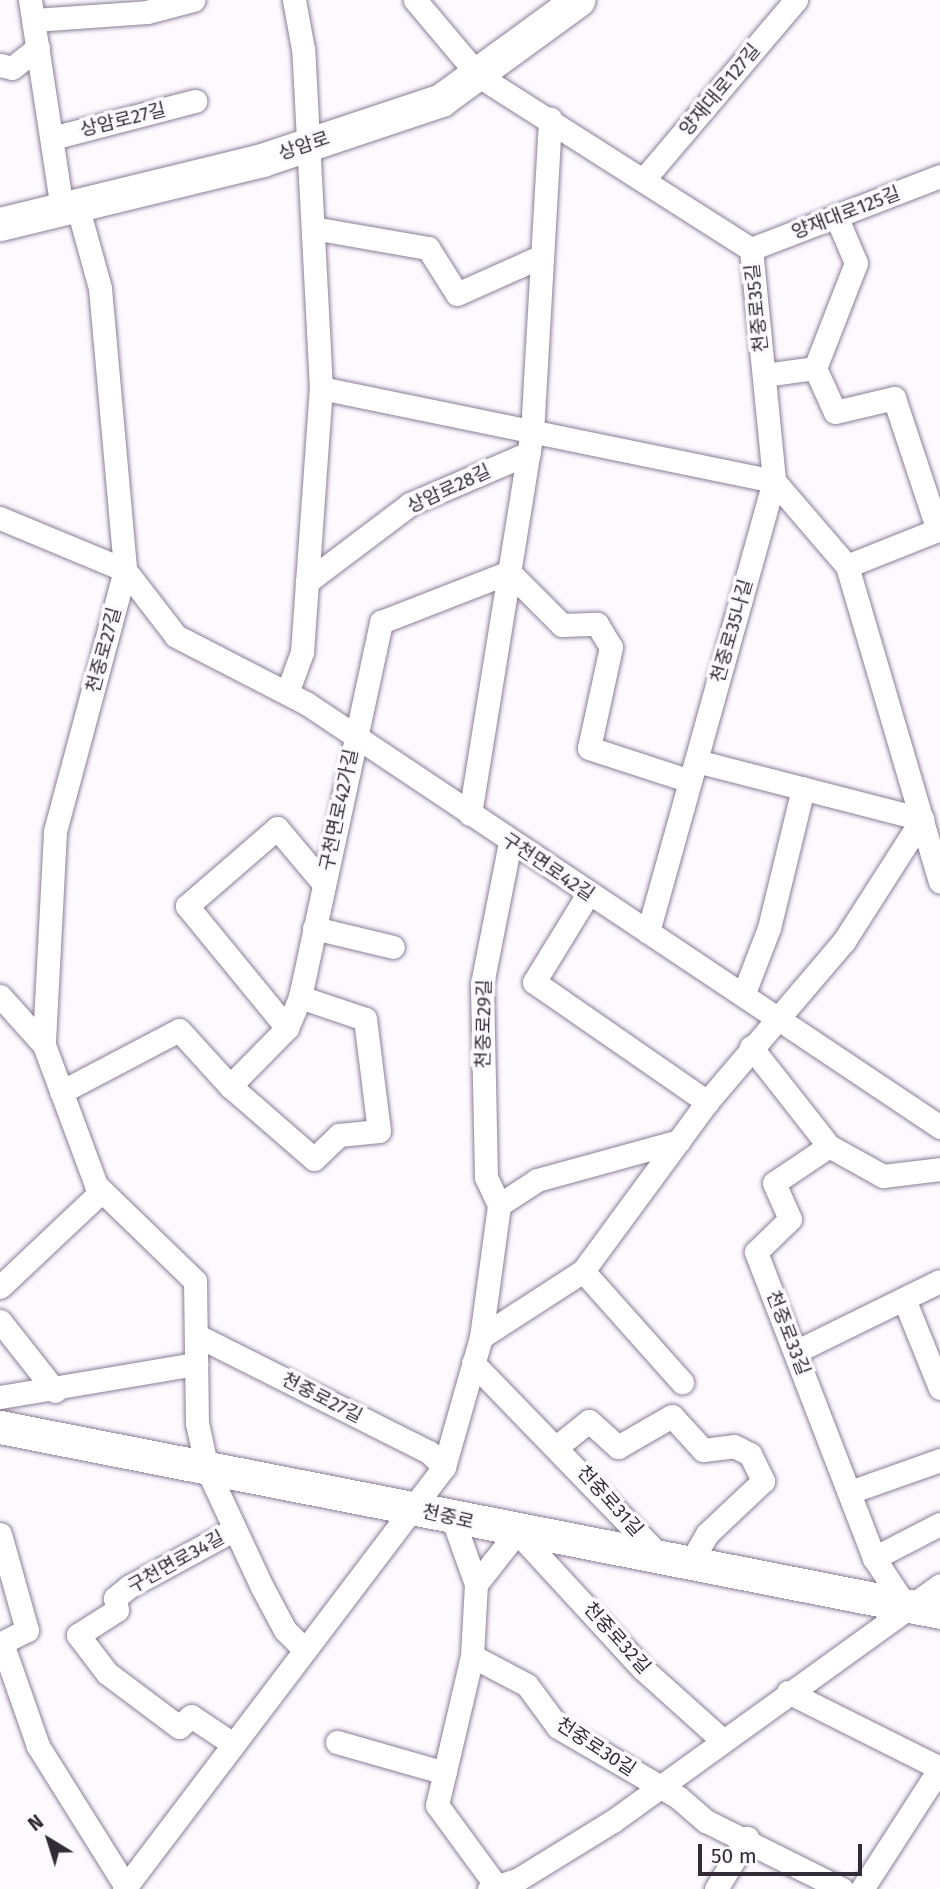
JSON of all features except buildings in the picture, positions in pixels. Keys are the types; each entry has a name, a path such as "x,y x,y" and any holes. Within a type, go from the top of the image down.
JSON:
{"street":[{"path":"32,10 144,6 193,0"},
{"path":"287,693 302,652 321,388 308,144 294,0"},
{"name":"천중로35길","path":"415,0 479,76 751,249 774,481"},
{"name":"상암로","path":"0,224 308,144 441,100 479,76 578,0"},
{"name":"양재대로127길","path":"644,179 796,0"},
{"name":"상암로27길","path":"32,10 52,138 70,207"},
{"path":"0,65 12,68 38,48"},
{"name":"상암로27길","path":"52,138 195,101"},
{"path":"470,814 530,443 550,119"},
{"name":"양재대로125길","path":"751,249 940,176"},
{"name":"천중로27길","path":"70,207 100,288 125,570 55,832 44,1045 102,1191 195,1281 196,1364 207,1469"},
{"path":"836,216 856,263 815,368 835,412 894,398 939,529 847,566"},
{"path":"313,228 428,248 457,294 542,256"},
{"path":"764,375 815,368"},
{"path":"321,388 530,443 774,481 847,566 940,882"},
{"name":"상암로28길","path":"307,582 410,504 530,443"},
{"name":"천중로35나길","path":"648,932 774,481"},
{"name":"구천면로42길","path":"0,518 125,570 177,636 287,693 355,736 588,894 744,993 772,1021 940,1127"},
{"path":"355,736 381,622 509,572"},
{"path":"509,572 562,625 597,624 611,647 589,748 693,771 803,788 922,819"},
{"name":"구천면로42가길","path":"230,1086 287,1028 300,997 355,736"},
{"path":"744,993 769,928 803,788"},
{"path":"481,1337 583,1271 707,1102 772,1021 844,941 922,819"},
{"name":"구천면로42가길","path":"287,1028 187,906 277,828 324,884"},
{"name":"천중로29길","path":"413,1509 444,1467 481,1337 499,1205 486,1177 482,984 510,842"},
{"path":"588,894 534,982 707,1102"},
{"path":"314,928 393,947"},
{"path":"0,996 44,1045"},
{"path":"61,1092 179,1030 230,1086 314,1159 339,1135 379,1131 365,1019 300,997"},
{"path":"751,1047 830,1146 883,1176 940,1169"},
{"path":"499,1205 537,1180 679,1141"},
{"name":"천중로33길","path":"830,1146 774,1183 790,1219 755,1252 874,1558 905,1605"},
{"path":"0,1287 102,1191"},
{"path":"583,1271 682,1382"},
{"path":"795,1352 940,1281"},
{"path":"904,1298 940,1388"},
{"path":"0,1321 55,1391"},
{"name":"천중로27길","path":"196,1335 429,1452 444,1467"},
{"name":"천중로31길","path":"473,1363 675,1559"},
{"path":"0,1397 55,1391 196,1364"},
{"path":"559,1445 589,1421 618,1447 673,1416 703,1450 734,1446 750,1454 763,1481 675,1559"},
{"name":"천중로","path":"0,1427 517,1532 675,1559 940,1612"},
{"path":"850,1492 940,1460"},
{"path":"207,1469 235,1529"},
{"path":"0,1534 27,1630 2,1643 38,1746 125,1888 413,1509"},
{"path":"452,1517 476,1584 472,1656 437,1805 493,1888 517,1880 658,1787 905,1605 940,1585"},
{"path":"874,1558 940,1524"},
{"name":"구천면로34길","path":"233,1744 191,1716 179,1727 107,1673 78,1635 117,1610 115,1598 130,1586 235,1529 285,1630 305,1650"},
{"path":"476,1584 517,1532"},
{"name":"천중로32길","path":"517,1532 643,1669 721,1739"},
{"name":"천중로30길","path":"472,1656 527,1685 558,1727 658,1787"},
{"path":"788,1692 940,1768 862,1889"},
{"path":"337,1742 445,1773"},
{"path":"658,1787 706,1821 747,1838 842,1889"},
{"path":"716,1889 747,1838"}]}
